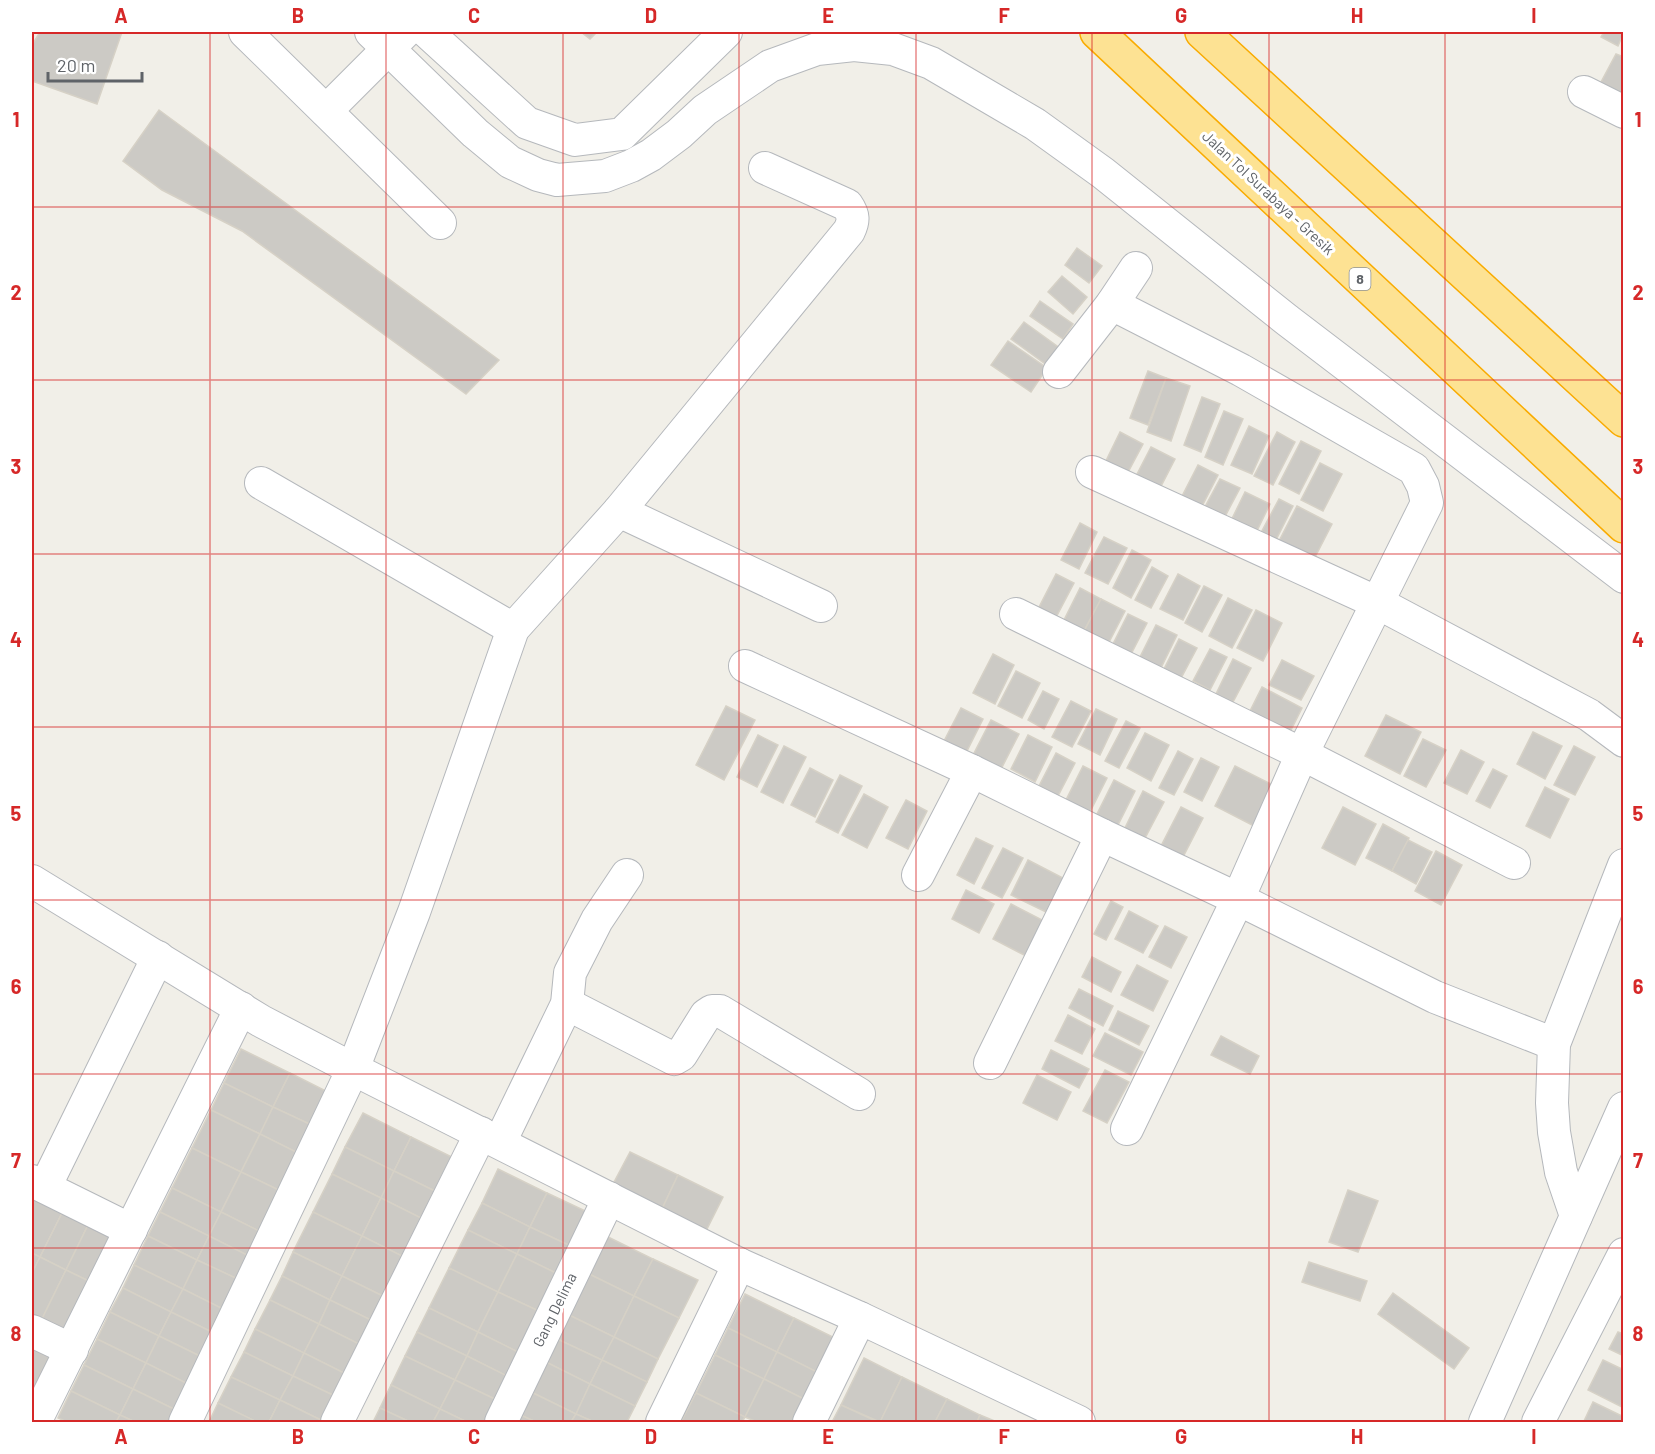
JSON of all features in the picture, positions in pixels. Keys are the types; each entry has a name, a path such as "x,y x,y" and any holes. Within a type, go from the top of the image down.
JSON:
{"highway":[{"name":"Jalan Tol Surabaya - Gresik","path":"1097,32 1623,526"},
{"path":"1202,32 1623,420"}],"street":[{"path":"245,32 440,223"},
{"path":"427,32 527,123 575,140 622,134 726,32"},
{"path":"326,111 388,37 476,133 510,162 538,175 557,180 605,176 651,155 705,110 770,66 817,49 854,45 893,49 931,63 1035,124 1103,173 1287,320 1623,577"},
{"path":"1584,92 1623,112"},
{"path":"185,1422 353,1069 414,912 513,629 619,511 849,231 853,222 852,213 847,205 765,168"},
{"path":"1059,372 1112,304 1136,268"},
{"path":"1112,304 1241,370 1414,469 1423,486 1427,503 1302,754 1238,899 1127,1129"},
{"path":"1092,472 1378,603 1589,715 1623,741"},
{"path":"261,483 513,629"},
{"path":"619,511 821,606"},
{"path":"1016,614 1302,754 1514,863"},
{"path":"745,666 972,771 1435,997 1554,1044"},
{"path":"918,875 972,771"},
{"path":"990,1063 1102,835"},
{"path":"1576,1216 1561,1172 1554,1132 1552,1103 1554,1044 1623,865"},
{"path":"337,1422 491,1137 567,1004 570,973 597,920 627,875"},
{"path":"32,881 261,1021 353,1069 739,1263 1079,1422"},
{"path":"131,1230 38,1184 158,957"},
{"path":"567,1004 674,1059 681,1055 706,1015 712,1011 720,1011 859,1094"},
{"path":"35,1422 241,1008"},
{"path":"1485,1422 1623,1108"},
{"name":"Gang Delima","path":"501,1422 609,1198"},
{"path":"1538,1422 1623,1254"},
{"path":"662,1422 739,1263"},
{"path":"809,1422 860,1318"},
{"path":"32,1331 72,1350"}],"building":[{"path":"40,32 122,32 97,104 32,81 32,45"},
{"path":"581,32 597,32 590,39"},
{"path":"1604,32 1624,32 1618,46 1601,37"},
{"path":"1616,54 1624,57 1624,97 1600,84"},
{"path":"159,110 499,360 466,394 242,231 162,190 123,161"},
{"path":"1077,248 1102,266 1089,283 1065,265"},
{"path":"1062,276 1087,297 1073,314 1048,292"},
{"path":"1040,301 1073,324 1063,339 1030,316"},
{"path":"1024,322 1061,349 1048,366 1011,339"},
{"path":"1008,341 1047,368 1031,392 991,365"},
{"path":"1148,371 1166,378 1148,425 1130,418"},
{"path":"1166,378 1190,386 1171,441 1147,432"},
{"path":"1202,397 1220,404 1201,452 1184,445"},
{"path":"1224,411 1243,419 1223,465 1205,457"},
{"path":"1249,426 1269,436 1252,474 1231,465"},
{"path":"1120,432 1143,444 1126,476 1104,465"},
{"path":"1277,432 1295,442 1273,485 1254,476"},
{"path":"1301,441 1321,451 1299,494 1279,484"},
{"path":"1151,447 1175,459 1157,494 1133,482"},
{"path":"1320,463 1342,474 1323,511 1301,500"},
{"path":"1198,465 1218,475 1197,516 1177,506"},
{"path":"1220,479 1240,488 1220,526 1200,516"},
{"path":"1245,492 1270,504 1252,541 1227,529"},
{"path":"1279,499 1293,506 1271,550 1256,542"},
{"path":"1297,506 1332,524 1312,563 1277,545"},
{"path":"1080,523 1097,532 1079,569 1061,560"},
{"path":"1104,537 1127,548 1108,584 1085,573"},
{"path":"1132,550 1151,560 1131,598 1113,588"},
{"path":"1152,567 1168,576 1151,608 1135,600"},
{"path":"1056,574 1074,583 1052,625 1035,615"},
{"path":"1178,574 1200,586 1183,620 1160,609"},
{"path":"1204,586 1222,595 1202,632 1185,623"},
{"path":"1080,588 1101,599 1079,640 1059,630"},
{"path":"1228,598 1252,610 1232,648 1209,636"},
{"path":"1101,599 1125,611 1105,650 1081,637"},
{"path":"1256,610 1282,623 1263,661 1237,648"},
{"path":"1128,614 1147,623 1128,660 1110,650"},
{"path":"1156,625 1177,635 1159,672 1138,661"},
{"path":"1179,639 1197,648 1179,682 1162,673"},
{"path":"1210,649 1227,657 1210,690 1193,681"},
{"path":"993,654 1014,665 995,704 973,693"},
{"path":"1233,659 1251,668 1233,702 1216,694"},
{"path":"1282,660 1314,676 1301,700 1269,685"},
{"path":"1016,671 1040,683 1022,718 998,706"},
{"path":"1262,687 1302,708 1286,740 1246,719"},
{"path":"1043,691 1059,699 1044,729 1028,720"},
{"path":"1071,701 1091,711 1072,747 1052,737"},
{"path":"726,706 755,720 724,780 696,765"},
{"path":"961,708 983,719 963,759 941,747"},
{"path":"1096,709 1117,719 1100,755 1078,744"},
{"path":"1386,715 1421,732 1400,774 1365,756"},
{"path":"991,720 1019,734 997,777 969,763"},
{"path":"1126,721 1140,728 1119,768 1105,761"},
{"path":"1533,732 1562,746 1545,779 1517,764"},
{"path":"1145,733 1169,745 1151,781 1127,768"},
{"path":"758,735 778,745 757,787 737,777"},
{"path":"1028,735 1052,747 1035,782 1011,769"},
{"path":"1423,739 1446,750 1426,787 1404,776"},
{"path":"784,746 806,757 783,803 761,792"},
{"path":"1574,746 1595,757 1575,795 1554,785"},
{"path":"1461,750 1484,762 1467,794 1444,783"},
{"path":"1178,751 1193,759 1174,795 1159,788"},
{"path":"1056,753 1075,763 1058,796 1039,786"},
{"path":"1201,758 1219,767 1202,801 1184,792"},
{"path":"1083,766 1107,778 1090,812 1066,800"},
{"path":"1235,766 1275,786 1254,826 1215,806"},
{"path":"810,768 833,780 815,817 791,805"},
{"path":"1493,769 1507,776 1490,808 1476,801"},
{"path":"840,775 862,786 838,833 816,822"},
{"path":"1114,780 1135,791 1116,829 1095,818"},
{"path":"1545,787 1569,799 1550,838 1526,826"},
{"path":"1143,791 1164,802 1144,840 1124,830"},
{"path":"864,794 888,807 867,848 842,835"},
{"path":"906,800 927,811 908,849 886,838"},
{"path":"1181,807 1203,818 1182,859 1160,848"},
{"path":"1343,807 1376,824 1355,865 1322,848"},
{"path":"1383,824 1409,838 1392,871 1366,858"},
{"path":"976,838 993,846 974,884 957,875"},
{"path":"1408,840 1432,852 1416,884 1392,871"},
{"path":"1003,848 1023,858 1002,898 982,888"},
{"path":"1436,851 1462,865 1441,905 1415,891"},
{"path":"1028,860 1063,878 1046,912 1011,895"},
{"path":"966,890 994,904 979,933 952,919"},
{"path":"1111,901 1123,907 1106,940 1094,934"},
{"path":"1011,904 1048,923 1030,958 993,939"},
{"path":"1129,911 1158,926 1143,953 1115,939"},
{"path":"1165,926 1187,937 1171,968 1149,957"},
{"path":"1092,957 1121,972 1111,992 1082,977"},
{"path":"1137,965 1168,981 1153,1011 1121,995"},
{"path":"1079,989 1113,1006 1103,1026 1069,1008"},
{"path":"1118,1011 1149,1026 1139,1045 1109,1030"},
{"path":"1068,1015 1095,1029 1082,1054 1055,1041"},
{"path":"1105,1033 1143,1052 1131,1075 1093,1056"},
{"path":"1221,1036 1259,1056 1250,1074 1211,1055"},
{"path":"241,1049 290,1073 273,1107 224,1083"},
{"path":"1051,1050 1089,1069 1079,1088 1042,1069"},
{"path":"1105,1070 1129,1082 1107,1123 1083,1111"},
{"path":"290,1073 334,1095 318,1128 273,1107"},
{"path":"1037,1075 1071,1092 1057,1120 1023,1103"},
{"path":"224,1083 273,1107 260,1134 211,1110"},
{"path":"273,1107 318,1128 304,1156 260,1134"},
{"path":"211,1110 260,1134 241,1172 192,1148"},
{"path":"363,1113 411,1137 394,1171 345,1147"},
{"path":"260,1134 304,1156 285,1193 241,1172"},
{"path":"411,1137 456,1159 439,1193 394,1171"},
{"path":"345,1147 394,1171 381,1198 332,1174"},
{"path":"192,1148 241,1172 221,1212 172,1188"},
{"path":"630,1152 678,1175 662,1209 612,1186"},
{"path":"498,1169 547,1193 530,1227 482,1203"},
{"path":"394,1171 439,1193 425,1220 381,1198"},
{"path":"241,1172 285,1193 265,1234 221,1212"},
{"path":"332,1174 381,1198 362,1236 313,1212"},
{"path":"678,1175 723,1197 706,1231 662,1209"},
{"path":"172,1188 221,1212 209,1236 160,1212"},
{"path":"1348,1190 1378,1201 1358,1252 1329,1242"},
{"path":"547,1193 592,1214 575,1248 530,1227"},
{"path":"34,1197 63,1211 40,1257 32,1253"},
{"path":"381,1198 425,1220 406,1258 362,1236"},
{"path":"482,1203 530,1227 517,1254 468,1230"},
{"path":"63,1211 89,1223 66,1270 40,1257"},
{"path":"160,1212 209,1236 197,1260 148,1236"},
{"path":"221,1212 265,1234 253,1258 209,1236"},
{"path":"313,1212 362,1236 342,1276 293,1252"},
{"path":"89,1223 117,1237 95,1284 66,1270"},
{"path":"530,1227 575,1248 562,1276 517,1254"},
{"path":"468,1230 517,1254 498,1292 449,1268"},
{"path":"604,1235 653,1259 634,1296 585,1272"},
{"path":"148,1236 197,1260 183,1289 134,1265"},
{"path":"209,1236 253,1258 242,1281 197,1260"},
{"path":"362,1236 406,1258 387,1298 342,1276"},
{"path":"293,1252 342,1276 330,1300 282,1276"},
{"path":"32,1253 40,1257 32,1273"},
{"path":"517,1254 562,1276 543,1313 498,1292"},
{"path":"40,1257 66,1270 38,1327 32,1324 32,1273"},
{"path":"653,1259 698,1280 679,1318 634,1296"},
{"path":"197,1260 242,1281 227,1311 183,1289"},
{"path":"1309,1262 1367,1281 1360,1301 1302,1282"},
{"path":"134,1265 183,1289 171,1312 123,1288"},
{"path":"449,1268 498,1292 478,1332 429,1308"},
{"path":"66,1270 95,1284 67,1341 38,1327"},
{"path":"585,1272 634,1296 614,1337 565,1313"},
{"path":"282,1276 330,1300 319,1324 270,1300"},
{"path":"342,1276 387,1298 375,1322 330,1300"},
{"path":"123,1288 171,1312 159,1336 110,1312"},
{"path":"183,1289 227,1311 216,1334 171,1312"},
{"path":"498,1292 543,1313 522,1354 478,1332"},
{"path":"1393,1293 1469,1348 1454,1369 1378,1314"},
{"path":"745,1294 794,1318 777,1352 728,1328"},
{"path":"634,1296 679,1318 658,1359 614,1337"},
{"path":"270,1300 319,1324 304,1353 255,1329"},
{"path":"330,1300 375,1322 363,1346 319,1324"},
{"path":"429,1308 478,1332 467,1356 417,1332"},
{"path":"110,1312 159,1336 146,1363 97,1339"},
{"path":"171,1312 216,1334 204,1358 159,1336"},
{"path":"565,1313 614,1337 602,1360 553,1337"},
{"path":"794,1318 839,1340 821,1374 777,1352"},
{"path":"319,1324 363,1346 348,1375 304,1353"},
{"path":"728,1328 777,1352 764,1379 715,1355"},
{"path":"255,1329 304,1353 293,1376 244,1352"},
{"path":"417,1332 467,1356 455,1380 405,1356"},
{"path":"478,1332 522,1354 511,1378 467,1356"},
{"path":"1618,1332 1624,1334 1624,1356 1609,1349"},
{"path":"159,1336 204,1358 190,1385 146,1363"},
{"path":"553,1337 602,1360 590,1384 542,1360"},
{"path":"614,1337 658,1359 647,1382 602,1360"},
{"path":"32,1339 57,1351 32,1396"},
{"path":"97,1339 146,1363 133,1389 84,1365"},
{"path":"244,1352 293,1376 280,1400 231,1377"},
{"path":"777,1352 821,1374 808,1401 764,1379"},
{"path":"304,1353 348,1375 337,1397 293,1376"},
{"path":"715,1355 764,1379 745,1417 696,1393"},
{"path":"405,1356 455,1380 440,1409 391,1385"},
{"path":"467,1356 511,1378 499,1401 455,1380"},
{"path":"864,1358 902,1377 880,1422 841,1405"},
{"path":"542,1360 590,1384 576,1414 527,1390"},
{"path":"602,1360 647,1382 635,1406 590,1384"},
{"path":"1603,1360 1624,1370 1624,1408 1588,1390"},
{"path":"146,1363 190,1385 178,1411 133,1389"},
{"path":"84,1365 133,1389 120,1415 71,1391"},
{"path":"293,1376 337,1397 325,1422 280,1400"},
{"path":"231,1377 280,1400 269,1422 257,1422 218,1403"},
{"path":"902,1377 947,1399 935,1422 880,1422"},
{"path":"764,1379 808,1401 798,1422 757,1422 745,1417"},
{"path":"455,1380 499,1401 489,1422 467,1422 440,1409"},
{"path":"590,1384 635,1406 627,1422 594,1422 576,1414"},
{"path":"391,1385 440,1409 433,1422 410,1422 380,1408"},
{"path":"133,1389 178,1411 172,1422 135,1422 120,1415"},
{"path":"527,1390 576,1414 571,1422 536,1422 516,1413"},
{"path":"71,1391 120,1415 116,1422 67,1422 58,1418"},
{"path":"696,1393 745,1417 742,1422 681,1422"},
{"path":"947,1399 980,1415 977,1422 935,1422"},
{"path":"280,1400 325,1422 269,1422"},
{"path":"1593,1402 1624,1417 1624,1422 1584,1421"},
{"path":"218,1403 257,1422 209,1422"},
{"path":"841,1405 878,1422 832,1422"},
{"path":"380,1408 410,1422 373,1422"},
{"path":"440,1409 467,1422 433,1422"},
{"path":"516,1413 536,1422 511,1422"},
{"path":"576,1414 594,1422 571,1422"},
{"path":"120,1415 135,1422 116,1422"},
{"path":"980,1415 997,1422 977,1422"}]}
